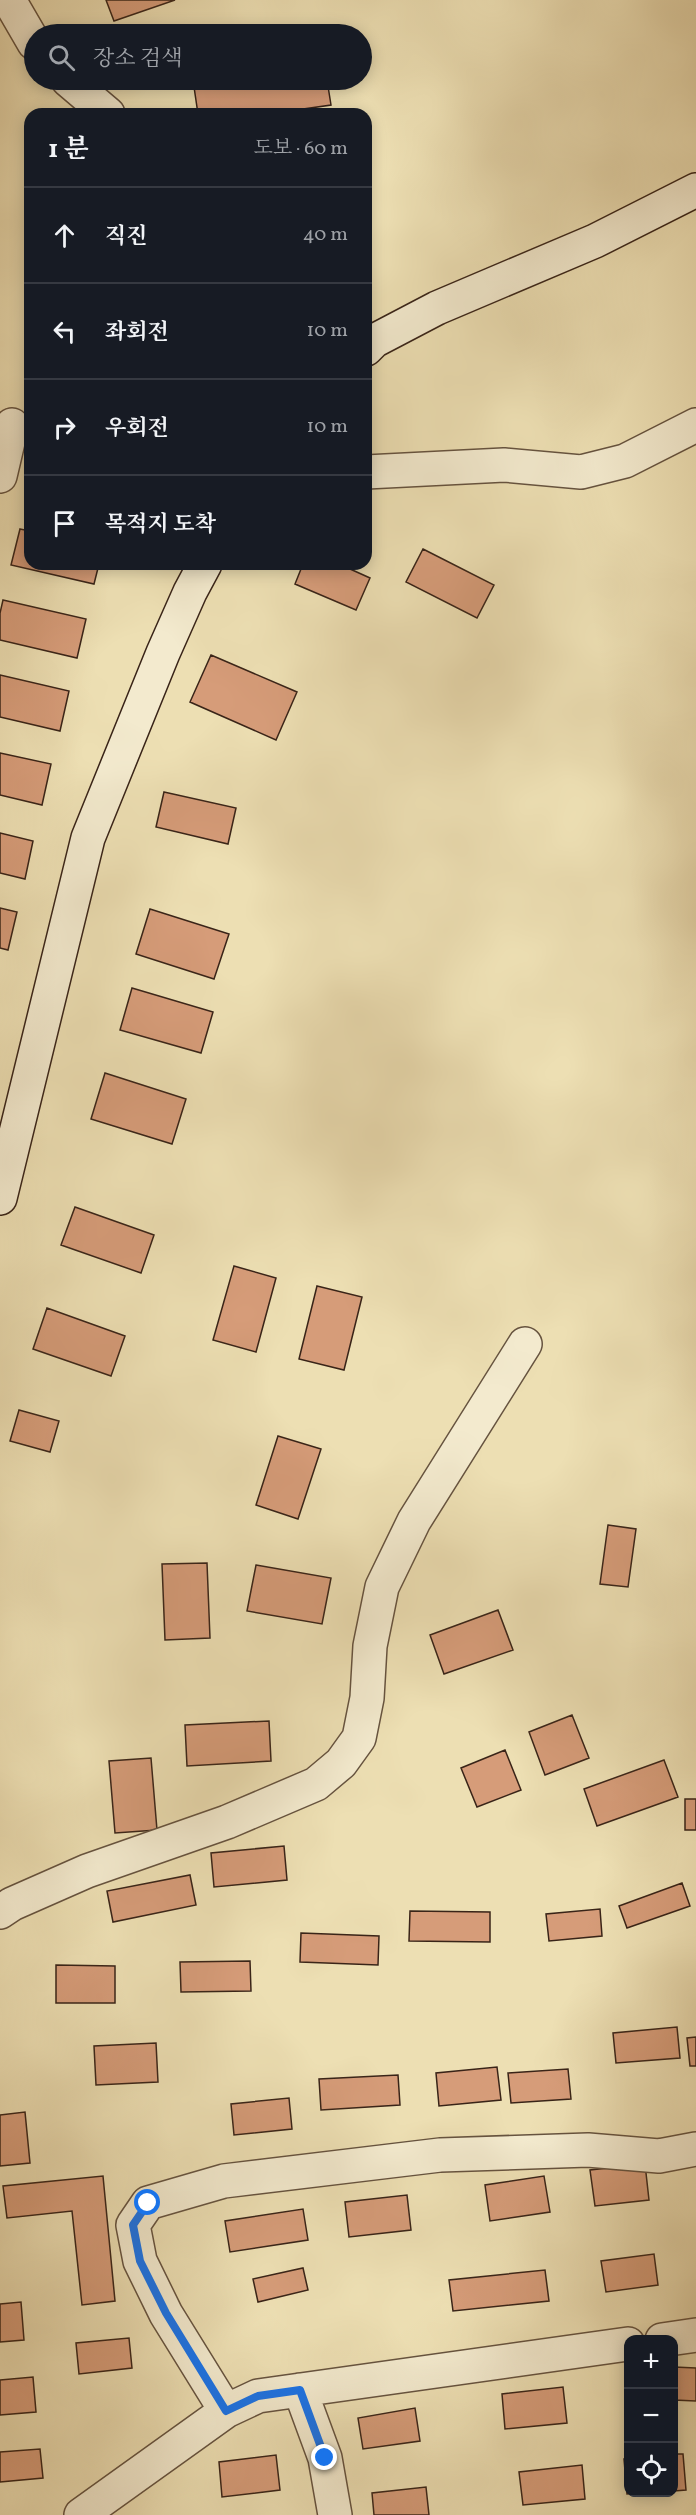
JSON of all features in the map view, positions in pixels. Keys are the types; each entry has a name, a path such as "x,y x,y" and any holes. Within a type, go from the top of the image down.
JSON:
{"street":[{"path":"9,0 24,26"},
{"path":"80,90 101,108"},
{"path":"372,343 437,308 595,241 696,190"},
{"path":"0,476 12,425"},
{"path":"372,472 504,465 581,472 625,461 696,425"},
{"path":"0,1198 88,838 172,633 202,570"},
{"path":"0,1912 12,1904 87,1871 227,1822 316,1784 341,1763 359,1738 367,1698 370,1646 382,1587 414,1521 525,1344"},
{"path":"226,2411 166,2313 140,2261 133,2225 148,2203 224,2181 440,2155 588,2150 659,2156 696,2149"},
{"path":"678,2338 696,2335"},
{"path":"81,2515 226,2411 258,2396 624,2345"},
{"path":"300,2390 325,2458 335,2515"}],"building":[{"path":"106,0 175,0 114,21"},
{"path":"194,90 329,90 331,105 310,108 197,108"},
{"path":"20,529 24,530 24,568 11,565"},
{"path":"423,549 494,585 477,618 406,582"},
{"path":"33,570 98,570 94,584"},
{"path":"301,570 352,570 370,578 356,610 295,584"},
{"path":"3,600 86,619 77,658 0,640 0,613"},
{"path":"211,655 297,692 276,740 190,702"},
{"path":"0,675 69,691 60,731 0,717"},
{"path":"0,753 51,764 42,805 0,795"},
{"path":"164,792 236,808 228,844 156,827"},
{"path":"0,833 33,841 25,879 0,873"},
{"path":"0,908 17,912 8,950 0,948"},
{"path":"150,909 229,934 214,979 136,954"},
{"path":"132,988 213,1012 201,1053 120,1030"},
{"path":"105,1073 186,1099 172,1144 91,1119"},
{"path":"75,1207 154,1235 141,1273 61,1245"},
{"path":"234,1266 276,1278 256,1352 213,1340"},
{"path":"317,1286 362,1297 344,1370 299,1359"},
{"path":"47,1308 125,1336 111,1376 33,1349"},
{"path":"19,1410 59,1421 50,1452 10,1441"},
{"path":"278,1436 321,1449 298,1519 256,1505"},
{"path":"608,1525 636,1529 628,1587 600,1584"},
{"path":"207,1563 210,1638 165,1640 162,1564"},
{"path":"256,1565 331,1578 322,1624 247,1611"},
{"path":"498,1610 513,1650 444,1674 430,1635"},
{"path":"572,1715 589,1758 545,1775 529,1732"},
{"path":"269,1721 271,1761 187,1766 185,1725"},
{"path":"505,1750 521,1790 477,1807 461,1768"},
{"path":"151,1758 157,1830 115,1833 109,1761"},
{"path":"664,1760 678,1797 597,1826 584,1789"},
{"path":"685,1799 696,1799 696,1830 685,1830"},
{"path":"284,1846 287,1880 214,1887 211,1853"},
{"path":"190,1875 196,1905 113,1922 107,1891"},
{"path":"682,1883 690,1906 627,1928 619,1906"},
{"path":"600,1909 602,1936 549,1941 546,1914"},
{"path":"410,1911 490,1912 490,1942 409,1941"},
{"path":"301,1933 379,1936 378,1965 300,1962"},
{"path":"250,1961 251,1991 181,1992 180,1962"},
{"path":"56,1965 115,1966 115,2003 56,2003"},
{"path":"677,2027 680,2058 616,2063 613,2033"},
{"path":"696,2037 696,2066 690,2066 687,2038"},
{"path":"156,2043 158,2082 96,2085 94,2046"},
{"path":"497,2067 501,2100 439,2106 436,2073"},
{"path":"568,2069 571,2099 511,2103 508,2073"},
{"path":"398,2075 400,2105 321,2110 319,2079"},
{"path":"289,2098 292,2129 234,2135 231,2104"},
{"path":"25,2112 30,2163 0,2166 0,2115"},
{"path":"645,2164 649,2200 595,2206 590,2170"},
{"path":"103,2176 115,2301 82,2305 72,2211 7,2218 3,2186"},
{"path":"544,2176 550,2212 490,2221 485,2185"},
{"path":"407,2195 411,2230 349,2237 345,2202"},
{"path":"303,2209 308,2240 230,2252 225,2221"},
{"path":"654,2254 658,2285 606,2292 601,2261"},
{"path":"303,2268 308,2290 258,2302 253,2279"},
{"path":"545,2270 549,2301 453,2311 449,2280"},
{"path":"21,2302 24,2340 0,2342 0,2304"},
{"path":"129,2338 132,2368 79,2374 76,2343"},
{"path":"678,2367 696,2368 696,2401 678,2400"},
{"path":"33,2377 36,2412 0,2415 0,2380"},
{"path":"563,2387 567,2423 505,2429 502,2394"},
{"path":"415,2408 420,2441 363,2449 358,2418"},
{"path":"40,2449 43,2478 0,2482 0,2452"},
{"path":"678,2454 683,2454 686,2490 678,2491"},
{"path":"276,2455 280,2490 222,2497 219,2462"},
{"path":"582,2465 585,2499 523,2505 519,2472"},
{"path":"426,2487 429,2515 374,2515 372,2493"}],"route":[{"path":"148,2203 133,2225 140,2261 166,2313 226,2411 258,2396 300,2390 325,2458"}]}
